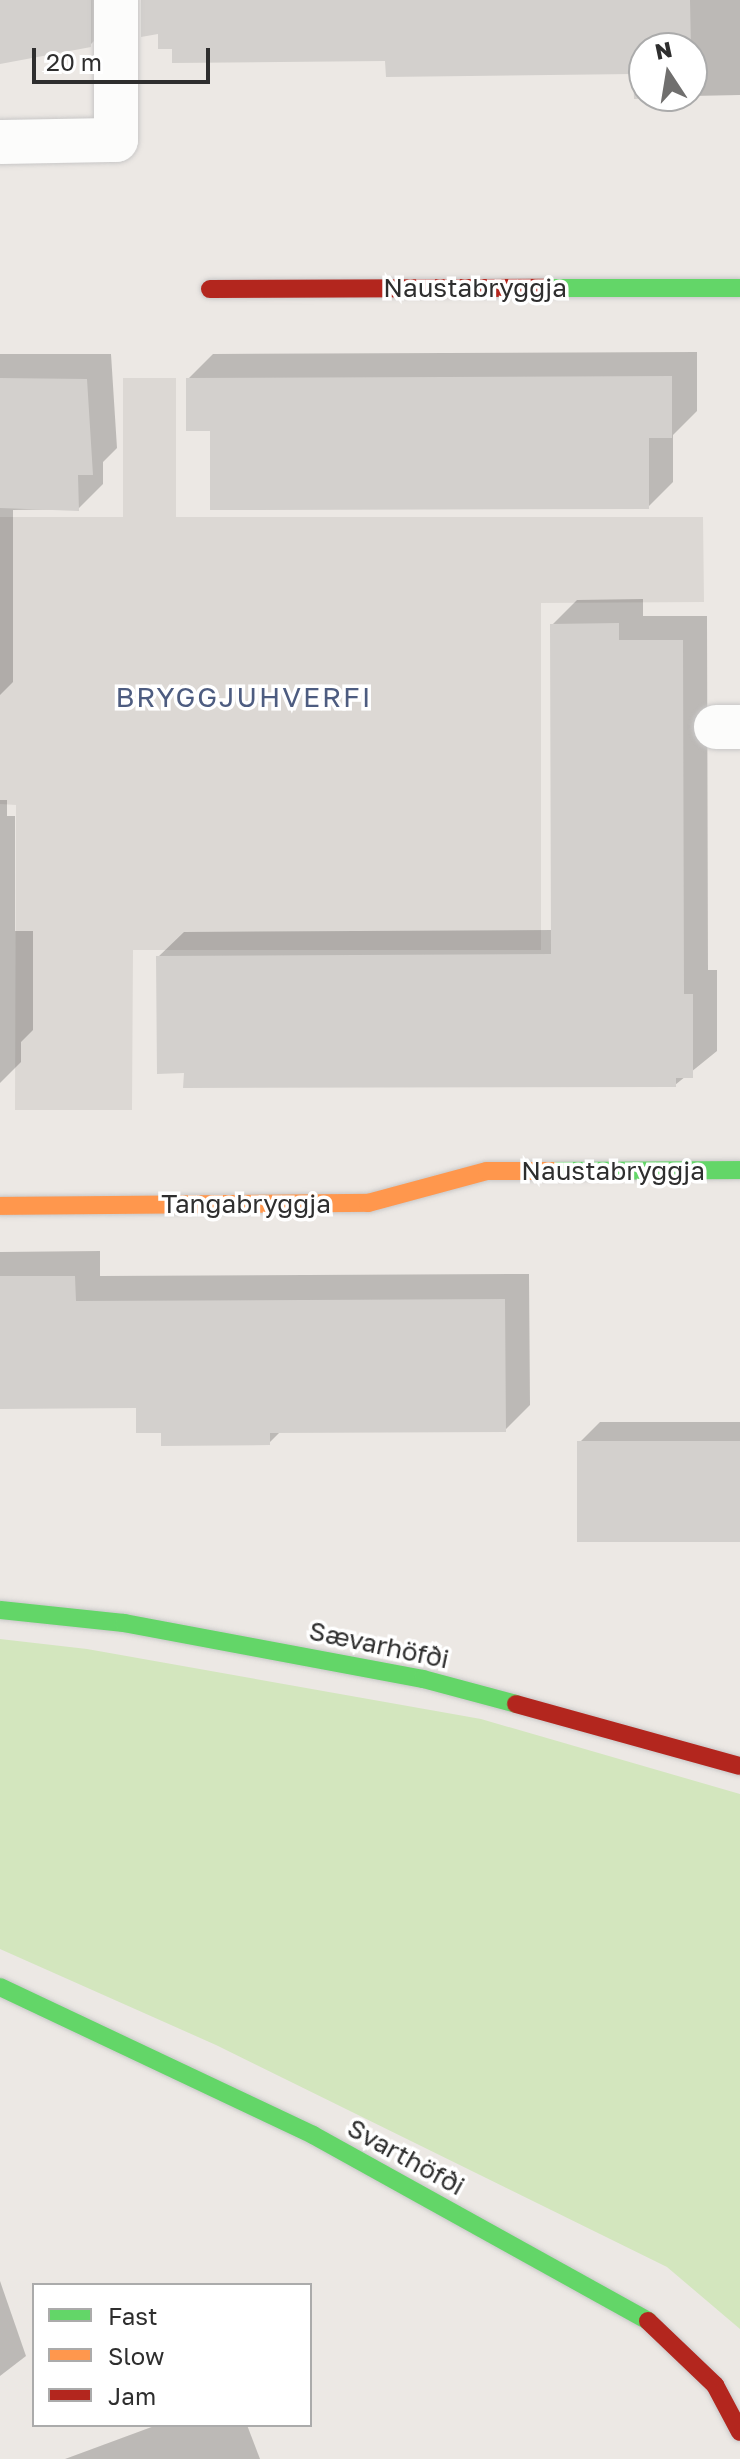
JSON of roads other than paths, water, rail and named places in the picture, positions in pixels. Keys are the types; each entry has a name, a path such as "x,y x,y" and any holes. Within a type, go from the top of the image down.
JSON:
{"street":[{"path":"0,142 116,140 116,0"},
{"name":"Naustabryggja","path":"210,289 740,288"},
{"name":"Naustabryggja","path":"487,1171 740,1170"},
{"name":"Tangabryggja","path":"0,1206 368,1203 487,1171"},
{"name":"Sævarhöfði","path":"0,1610 124,1623 423,1679 740,1766"},
{"name":"Svarthöfði","path":"0,1987 313,2135 656,2325 715,2385 740,2432"}],"district":[{"name":"BRYGGJUHVERFI","path":"244,697"}]}
